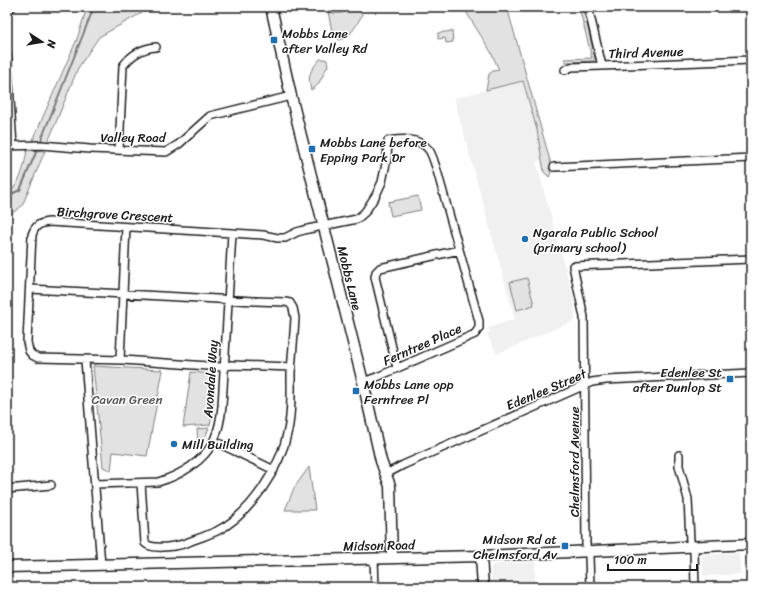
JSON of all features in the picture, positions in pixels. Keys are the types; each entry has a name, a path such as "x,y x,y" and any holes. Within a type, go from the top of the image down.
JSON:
{"street":[{"path":"7,9 12,7"},
{"name":"Mobbs Lane","path":"270,7 363,382 381,461 390,486 392,558"},
{"name":"Third Avenue","path":"588,7 602,66 751,60"},
{"path":"119,150 124,66 128,59 135,54 148,48 156,47"},
{"path":"7,53 10,146"},
{"path":"565,70 570,67 602,66"},
{"name":"Valley Road","path":"10,146 41,145 90,149 166,152 179,144 210,116 291,96"},
{"name":"Ferntree Place","path":"324,226 357,219 365,212 376,196 382,182 387,159 388,141 406,139 418,141 429,150 436,167 479,321 479,328 475,334 377,378 363,382"},
{"path":"554,167 751,158"},
{"name":"Birchgrove Crescent","path":"292,367 224,366 120,360 38,358 32,355 29,351 27,334 32,235 34,229 41,223 49,222 232,233 278,238 285,238 297,232 324,226"},
{"path":"120,360 126,227"},
{"name":"Avondale Way","path":"95,484 141,483 167,480 180,474 201,457 214,441 218,430 222,406 232,233"},
{"path":"397,368 375,277 376,272 380,268 459,250"},
{"name":"Chelmsford Avenue","path":"590,587 588,551 586,543 586,385 584,316 573,266 751,259"},
{"path":"30,289 285,302 290,303 293,308 295,318 288,430 283,450 274,470 258,495 235,518 218,531 188,543 172,546 152,547 145,543 141,483"},
{"path":"85,360 101,565"},
{"name":"Edenlee Street","path":"386,474 403,465 594,382 606,380 751,373"},
{"path":"214,441 274,470"},
{"path":"679,455 679,466 688,499 690,541 694,552 695,587"},
{"path":"7,489 52,485"},
{"name":"Midson Road","path":"7,567 482,556 751,544"},
{"path":"482,556 483,587"},
{"path":"374,558 375,587"}],"shaded area":[{"name":"Ngarala Public School (primary school)","path":"522,81 546,159 536,162 574,300 575,320 497,354 487,334 490,332 488,328 515,319 454,98"},
{"path":"739,553 740,574 703,576 702,555"},
{"path":"535,562 535,583 491,584 491,567 494,564"}],"green space":[{"path":"87,7 152,7 99,37 78,68 48,142 32,142 77,39"},
{"path":"354,7 358,8 362,15 350,34 339,40 336,36 333,36 328,12 342,13"},
{"path":"463,7 507,7 551,164 549,169 551,172 549,177 544,172 537,130 523,81 486,90 489,74 493,71 499,70 491,52"},
{"path":"579,7 583,7 595,59 593,61 565,62 564,59 592,58"},
{"path":"452,31 453,42 446,43 445,38 438,39 438,33"},
{"path":"320,59 327,60 328,66 317,85 311,90 309,81 310,73"},
{"path":"27,150 45,151 22,206 7,217 7,192 10,192 20,178"},
{"path":"418,196 421,210 391,216 388,202"},
{"path":"527,278 534,305 517,310 510,282"},
{"name":"Cavan Green","path":"93,366 163,370 147,456 113,452 111,471 103,467"},
{"path":"191,372 215,375 213,412 210,425 183,427"},
{"path":"209,428 204,440 198,447 197,429"},
{"path":"309,467 315,510 285,510 294,488"}],"waterway":[{"path":"41,140 94,7"},
{"path":"7,196 20,190 37,150"}],"place":[{"name":"Mobbs Lane after Valley Rd","path":"274,40"},
{"name":"Mobbs Lane before Epping Park Dr","path":"312,149"},
{"name":"Ngarala Public School (primary school)","path":"525,239"},
{"name":"Edenlee St after Dunlop St","path":"730,379"},
{"name":"Mobbs Lane opp Ferntree Pl","path":"356,391"},
{"name":"Mill Building","path":"174,444"},
{"name":"Midson Rd at Chelmsford Av","path":"565,546"}]}
